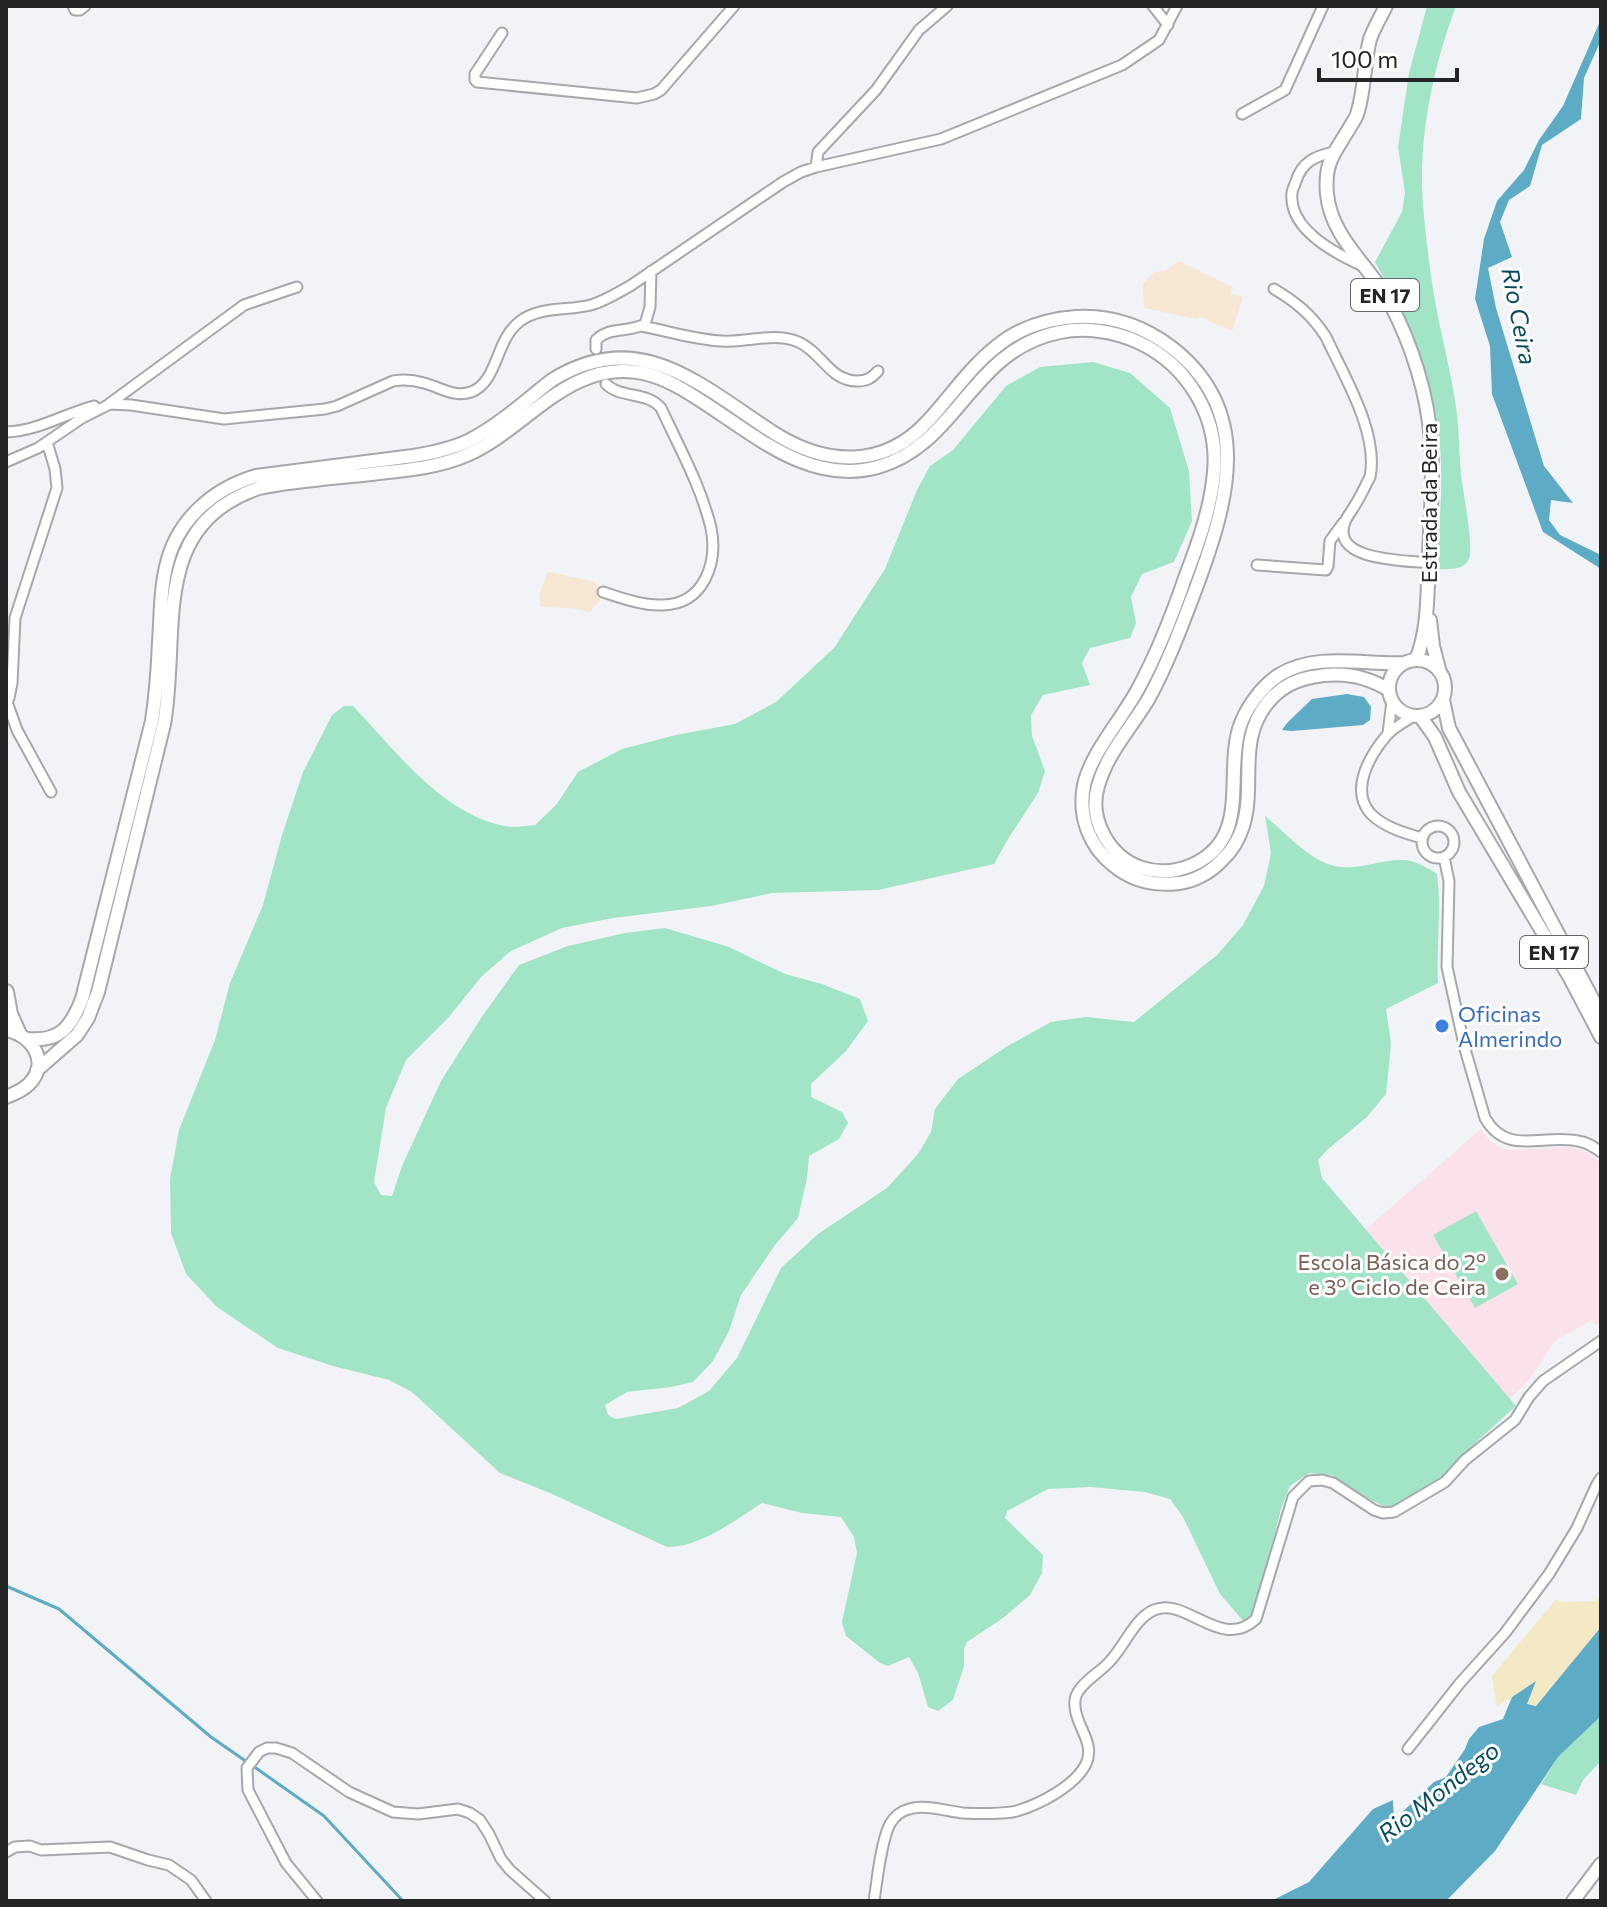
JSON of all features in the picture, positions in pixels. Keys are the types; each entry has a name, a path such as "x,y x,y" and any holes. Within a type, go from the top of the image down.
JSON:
{"highway":[{"path":"6,992 17,1034"}],"main road":[{"name":"Estrada da Beira","path":"1386,6 1371,37 1358,113 1328,164 1326,180 1327,198 1338,230 1388,299 1400,325 1419,375 1427,410 1431,443 1427,606 1423,639 1410,662"},
{"path":"10,1095 30,1083 37,1070 77,1035 88,1018 98,992 161,739 179,569 197,529 222,505 259,488 416,469 469,454 504,434 556,393 587,377 628,371 658,377 787,456 823,469 848,471 873,469 908,455 936,433 997,363 1022,346 1045,336 1081,330 1106,332 1135,340 1169,362 1194,390 1205,412 1214,448 1212,487 1194,555 1171,617 1139,689 1090,765 1082,796 1083,817 1094,845 1118,869 1139,880 1165,884 1189,881 1218,864 1233,847 1246,815 1253,728 1269,701 1281,690 1306,678 1363,677 1390,696 1397,709 1416,716 1430,714 1437,708 1443,700 1445,684 1439,670 1428,663 1410,662 1334,661 1307,664 1279,675 1257,697 1241,724 1235,754 1233,809 1222,840 1203,859 1186,868 1163,871 1139,867 1120,855 1105,837 1096,814 1096,793 1109,760 1148,700 1181,628 1211,545 1223,502 1228,467 1225,438 1216,404 1200,375 1177,352 1145,330 1114,319 1081,317 1049,320 1021,331 982,358 929,421 904,442 870,456 844,458 820,454 793,444 692,379 666,366 617,358 589,362 552,380 480,434 461,444 413,456 256,476 220,491 190,518 166,566 158,677 150,731 82,999 72,1020 58,1035 42,1040 17,1034"},
{"name":"Estrada da Beira","path":"1427,606 1439,670"},
{"path":"1390,696 1392,674 1410,662"},
{"name":"EN 17","path":"1443,700 1446,720 1454,737 1601,1015"},
{"name":"EN 17","path":"1416,716 1431,731 1459,792 1570,978 1601,1037"},
{"path":"17,1034 37,1055 37,1070"},
{"path":"1573,1901 1601,1864"}],"street":[{"path":"73,6 75,10 85,6"},
{"path":"502,33 475,74 477,82 637,98 661,90 734,6"},
{"path":"816,167 818,152 876,90 919,30 947,6"},
{"path":"1153,6 1169,24"},
{"path":"6,432 28,430 89,407 110,404 233,419 325,409 401,380 424,383 450,393 475,390 488,379 504,339 527,317 603,301 801,172 941,139 1122,65 1159,40 1177,6"},
{"path":"1242,114 1285,90 1323,6"},
{"path":"1334,152 1308,161 1298,175 1292,194 1294,211 1300,225 1322,243 1363,266"},
{"path":"642,326 650,311 651,271"},
{"path":"6,462 22,456 110,404 244,305 297,287"},
{"path":"1257,565 1326,570 1330,541 1370,477 1372,460 1368,432 1326,337 1317,322 1300,305 1274,289"},
{"path":"596,349 596,340 602,334 642,326 720,341 762,338 795,341 812,351 835,375 853,382 868,380 878,371"},
{"path":"603,592 656,605 678,603 703,585 713,549 710,526 699,491 661,408 651,399 616,391 606,384"},
{"path":"47,442 57,488 15,618 12,683 6,702 17,730 51,792"},
{"path":"1345,520 1343,538 1353,550 1428,563"},
{"path":"1388,733 1390,696"},
{"path":"1416,716 1388,733 1365,771 1361,787 1363,801 1371,814 1391,827 1422,838"},
{"path":"1434,826 1447,828 1453,836 1454,845 1448,854 1438,858 1428,855 1422,838 1426,830 1434,826"},
{"path":"1444,857 1449,881 1447,967 1465,1049 1489,1126 1496,1133 1515,1141 1579,1141 1601,1152"},
{"path":"874,1901 889,1825 902,1811 918,1807 967,1814 1016,1811 1048,1799 1079,1774 1087,1763 1088,1755 1087,1738 1075,1710 1077,1693 1111,1661 1141,1620 1153,1610 1176,1610 1226,1629 1237,1630 1249,1626 1256,1619 1293,1497 1309,1481 1333,1483 1374,1510 1394,1512 1445,1482 1465,1460 1515,1420 1543,1381 1601,1341"},
{"path":"1408,1749 1460,1683 1505,1633 1549,1574 1577,1528 1601,1478"},
{"path":"317,1901 286,1863 248,1790 247,1768 252,1759 267,1748 292,1753 349,1792 393,1812 418,1814 458,1809 470,1813 480,1820 510,1870 545,1901"},
{"path":"6,1852 15,1847 30,1846 41,1850 110,1847 169,1865 191,1880 206,1901"}],"shaded area":[{"path":"1179,261 1232,287 1231,294 1243,297 1232,331 1200,317 1195,319 1144,308 1143,284 1154,272 1165,271"},
{"path":"548,572 592,581 604,589 599,602 589,612 541,607 539,595"},
{"name":"Escola Básica do 2º e 3º Ciclo de Ceira","path":"1481,1129 1490,1141 1503,1149 1570,1147 1585,1151 1601,1162 1601,1322 1595,1325 1592,1320 1555,1341 1529,1380 1509,1400 1366,1229"}],"green space":[{"path":"1427,6 1456,6 1431,94 1422,162 1425,230 1457,414 1470,544 1467,563 1450,569 1436,569 1441,469 1435,409 1411,333 1375,262 1402,212 1405,193 1398,147 1409,73"},
{"path":"1093,362 1130,373 1170,408 1189,471 1192,521 1174,562 1142,574 1131,597 1136,623 1130,638 1090,648 1082,663 1090,685 1043,695 1031,715 1032,736 1045,771 1038,793 994,864 878,890 772,893 711,906 613,918 562,928 511,951 481,977 449,1017 406,1060 386,1108 374,1182 381,1195 392,1196 402,1166 441,1081 519,965 568,946 665,928 729,947 785,974 860,999 868,1021 846,1051 811,1084 811,1097 842,1112 848,1123 839,1139 809,1156 798,1218 775,1245 741,1295 729,1331 713,1361 693,1382 627,1392 605,1405 608,1415 616,1419 678,1408 709,1391 737,1358 781,1268 818,1234 887,1188 918,1154 931,1132 935,1109 958,1079 1051,1022 1086,1017 1134,1022 1217,955 1243,925 1264,886 1271,853 1265,816 1307,852 1325,863 1352,867 1407,860 1437,874 1438,983 1386,1009 1391,1044 1386,1094 1367,1117 1318,1160 1322,1178 1516,1406 1442,1477 1402,1504 1388,1508 1331,1475 1309,1473 1290,1486 1281,1509 1257,1607 1245,1623 1220,1594 1183,1517 1170,1499 1145,1492 1090,1487 1048,1489 1007,1511 1005,1518 1043,1555 1042,1573 1030,1595 967,1642 964,1666 953,1700 938,1711 928,1707 918,1673 909,1657 888,1666 846,1636 842,1622 857,1553 854,1537 841,1517 802,1513 762,1503 705,1538 667,1547 500,1473 412,1392 389,1380 278,1348 217,1307 186,1274 171,1233 170,1179 179,1130 215,1040 230,983 263,905 303,772 332,715 344,706 353,706 421,778 460,808 504,826 535,825 556,805 578,772 622,749 735,724 776,702 834,648 885,569 930,466 953,450 1006,386 1040,367"},
{"path":"1476,1211 1518,1284 1475,1308 1433,1235"},
{"path":"1601,1716 1601,1761 1583,1780 1576,1795 1541,1784 1558,1757"}],"sand":[{"path":"1601,1597 1601,1628 1535,1706 1527,1704 1534,1682 1497,1707 1492,1676 1556,1599 1561,1602 1595,1601"}],"water":[{"name":"Rio Ceira","path":"1601,19 1601,40 1584,78 1581,119 1542,145 1530,186 1509,200 1500,222 1512,257 1488,268 1496,308 1544,466 1573,503 1551,500 1549,520 1560,535 1601,555 1601,569 1543,532 1492,394 1490,346 1475,299 1484,239 1497,201 1524,170 1539,140 1563,106"},
{"path":"1347,694 1364,697 1371,707 1370,720 1363,725 1282,730 1312,699"},
{"name":"Rio Mondego","path":"1601,1627 1601,1716 1558,1757 1495,1851 1446,1901 1271,1901 1309,1882 1373,1809 1393,1800 1394,1820 1434,1782 1446,1777 1479,1727 1503,1719 1512,1697 1536,1681 1527,1704 1536,1706"}],"waterway":[{"path":"6,1586 59,1609 211,1737 247,1762"},
{"path":"253,1766 324,1816 403,1901"}],"place":[{"name":"Oficinas Almerindo","path":"1442,1026"},
{"name":"Escola Básica do 2º e 3º Ciclo de Ceira","path":"1502,1274"}]}
